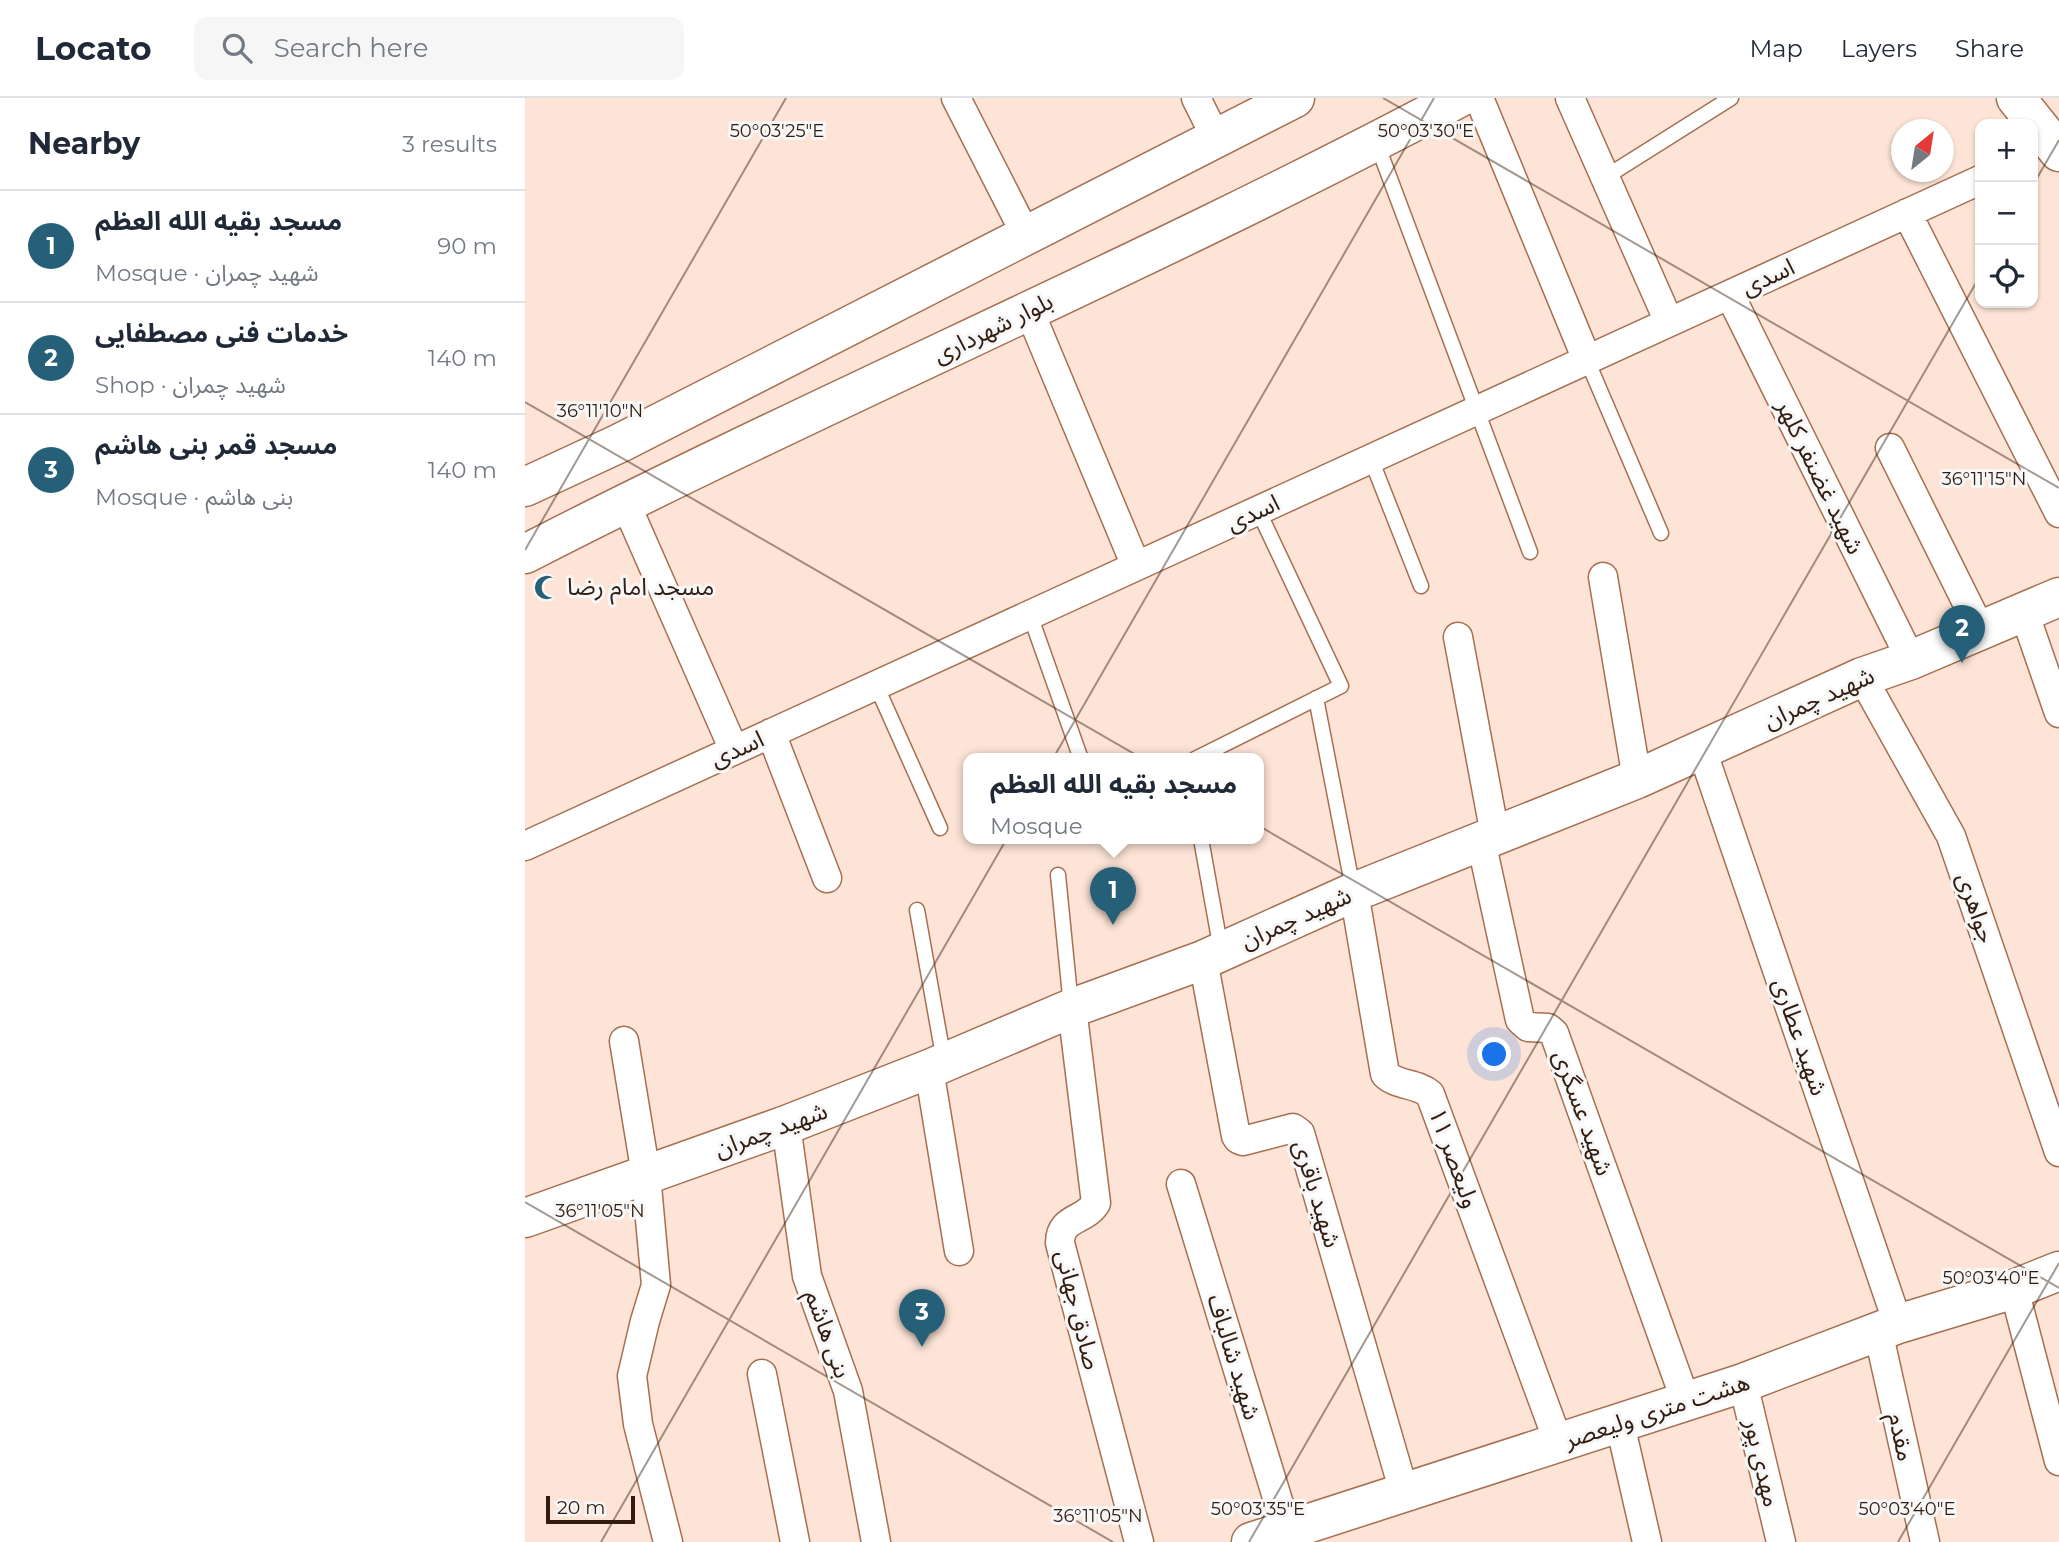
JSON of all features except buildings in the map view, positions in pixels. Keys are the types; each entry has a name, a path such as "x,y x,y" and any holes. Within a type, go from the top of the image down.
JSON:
{"street":[{"path":"956,98 1026,235"},
{"path":"1196,98 1216,138"},
{"path":"525,487 620,443 1295,98"},
{"name":"بلوار شهرداری","path":"525,554 625,502 1377,142 1459,98"},
{"path":"1479,98 1587,360"},
{"path":"1570,98 1669,322"},
{"path":"2016,98 2049,151"},
{"name":"اسدی","path":"525,846 1976,182"},
{"path":"1907,213 2059,513"},
{"name":"شهید غضنفر کلهر","path":"1730,295 1911,660"},
{"path":"1029,310 1136,566"},
{"path":"1890,448 1980,629"},
{"path":"625,502 734,750"},
{"path":"1603,577 1637,779"},
{"name":"شهید چمران","path":"525,1218 786,1125 937,1066 1072,1008 1212,956 1354,892 1637,779 1862,677 1911,660 2059,597"},
{"path":"2024,612 2059,713"},
{"path":"1458,636 1488,838"},
{"name":"جواهری","path":"1862,677 1951,836 2059,1152"},
{"path":"771,733 827,878"},
{"name":"شهید عطاری","path":"1702,750 1888,1328"},
{"name":"شهید عسگری","path":"1488,838 1520,1020 1528,1027 1548,1028 1554,1033 1686,1402"},
{"name":"ولیعصر ۱۱","path":"1354,892 1385,1074 1392,1080 1423,1088 1430,1094 1559,1444"},
{"name":"شهید باقری","path":"1212,956 1236,1136 1243,1141 1293,1128 1300,1133 1404,1492"},
{"name":"صادق جهانی","path":"1072,1008 1095,1203 1092,1209 1065,1225 1060,1234 1060,1243 1139,1542"},
{"path":"624,1041 646,1175 656,1285 632,1376 638,1424 668,1542"},
{"path":"937,1066 959,1251"},
{"name":"بنی هاشم","path":"786,1125 807,1276 848,1391 876,1542"},
{"name":"شهید شالباف","path":"1181,1184 1287,1530"},
{"name":"هشت متری ولیعصر","path":"1251,1542 1744,1383 1888,1328 2014,1289 2059,1271"},
{"path":"2014,1289 2059,1461"},
{"name":"مقدم","path":"1888,1328 1924,1542"},
{"path":"762,1374 795,1542"},
{"name":"مهدی پور","path":"1744,1383 1781,1542"},
{"path":"1620,1424 1647,1542"}],"lane":[{"path":"1604,178 1731,98"},
{"path":"1377,142 1530,552"},
{"path":"1587,360 1661,533"},
{"path":"1371,459 1421,586"},
{"path":"1207,753 1341,686 1258,510"},
{"path":"1030,615 1079,753"},
{"path":"876,685 940,828"},
{"path":"1317,698 1354,892"},
{"path":"1201,844 1212,956"},
{"path":"1058,875 1072,1008"},
{"path":"917,910 937,1066"}],"place":[{"name":"مسجد امام رضا","path":"547,587"},
{"name":"خدمات فنی مصطفایی","path":"1962,663"},
{"name":"مسجد بقیه الله العظم","path":"1113,925"},
{"name":"مسجد قمر بنی هاشم","path":"922,1347"}]}
